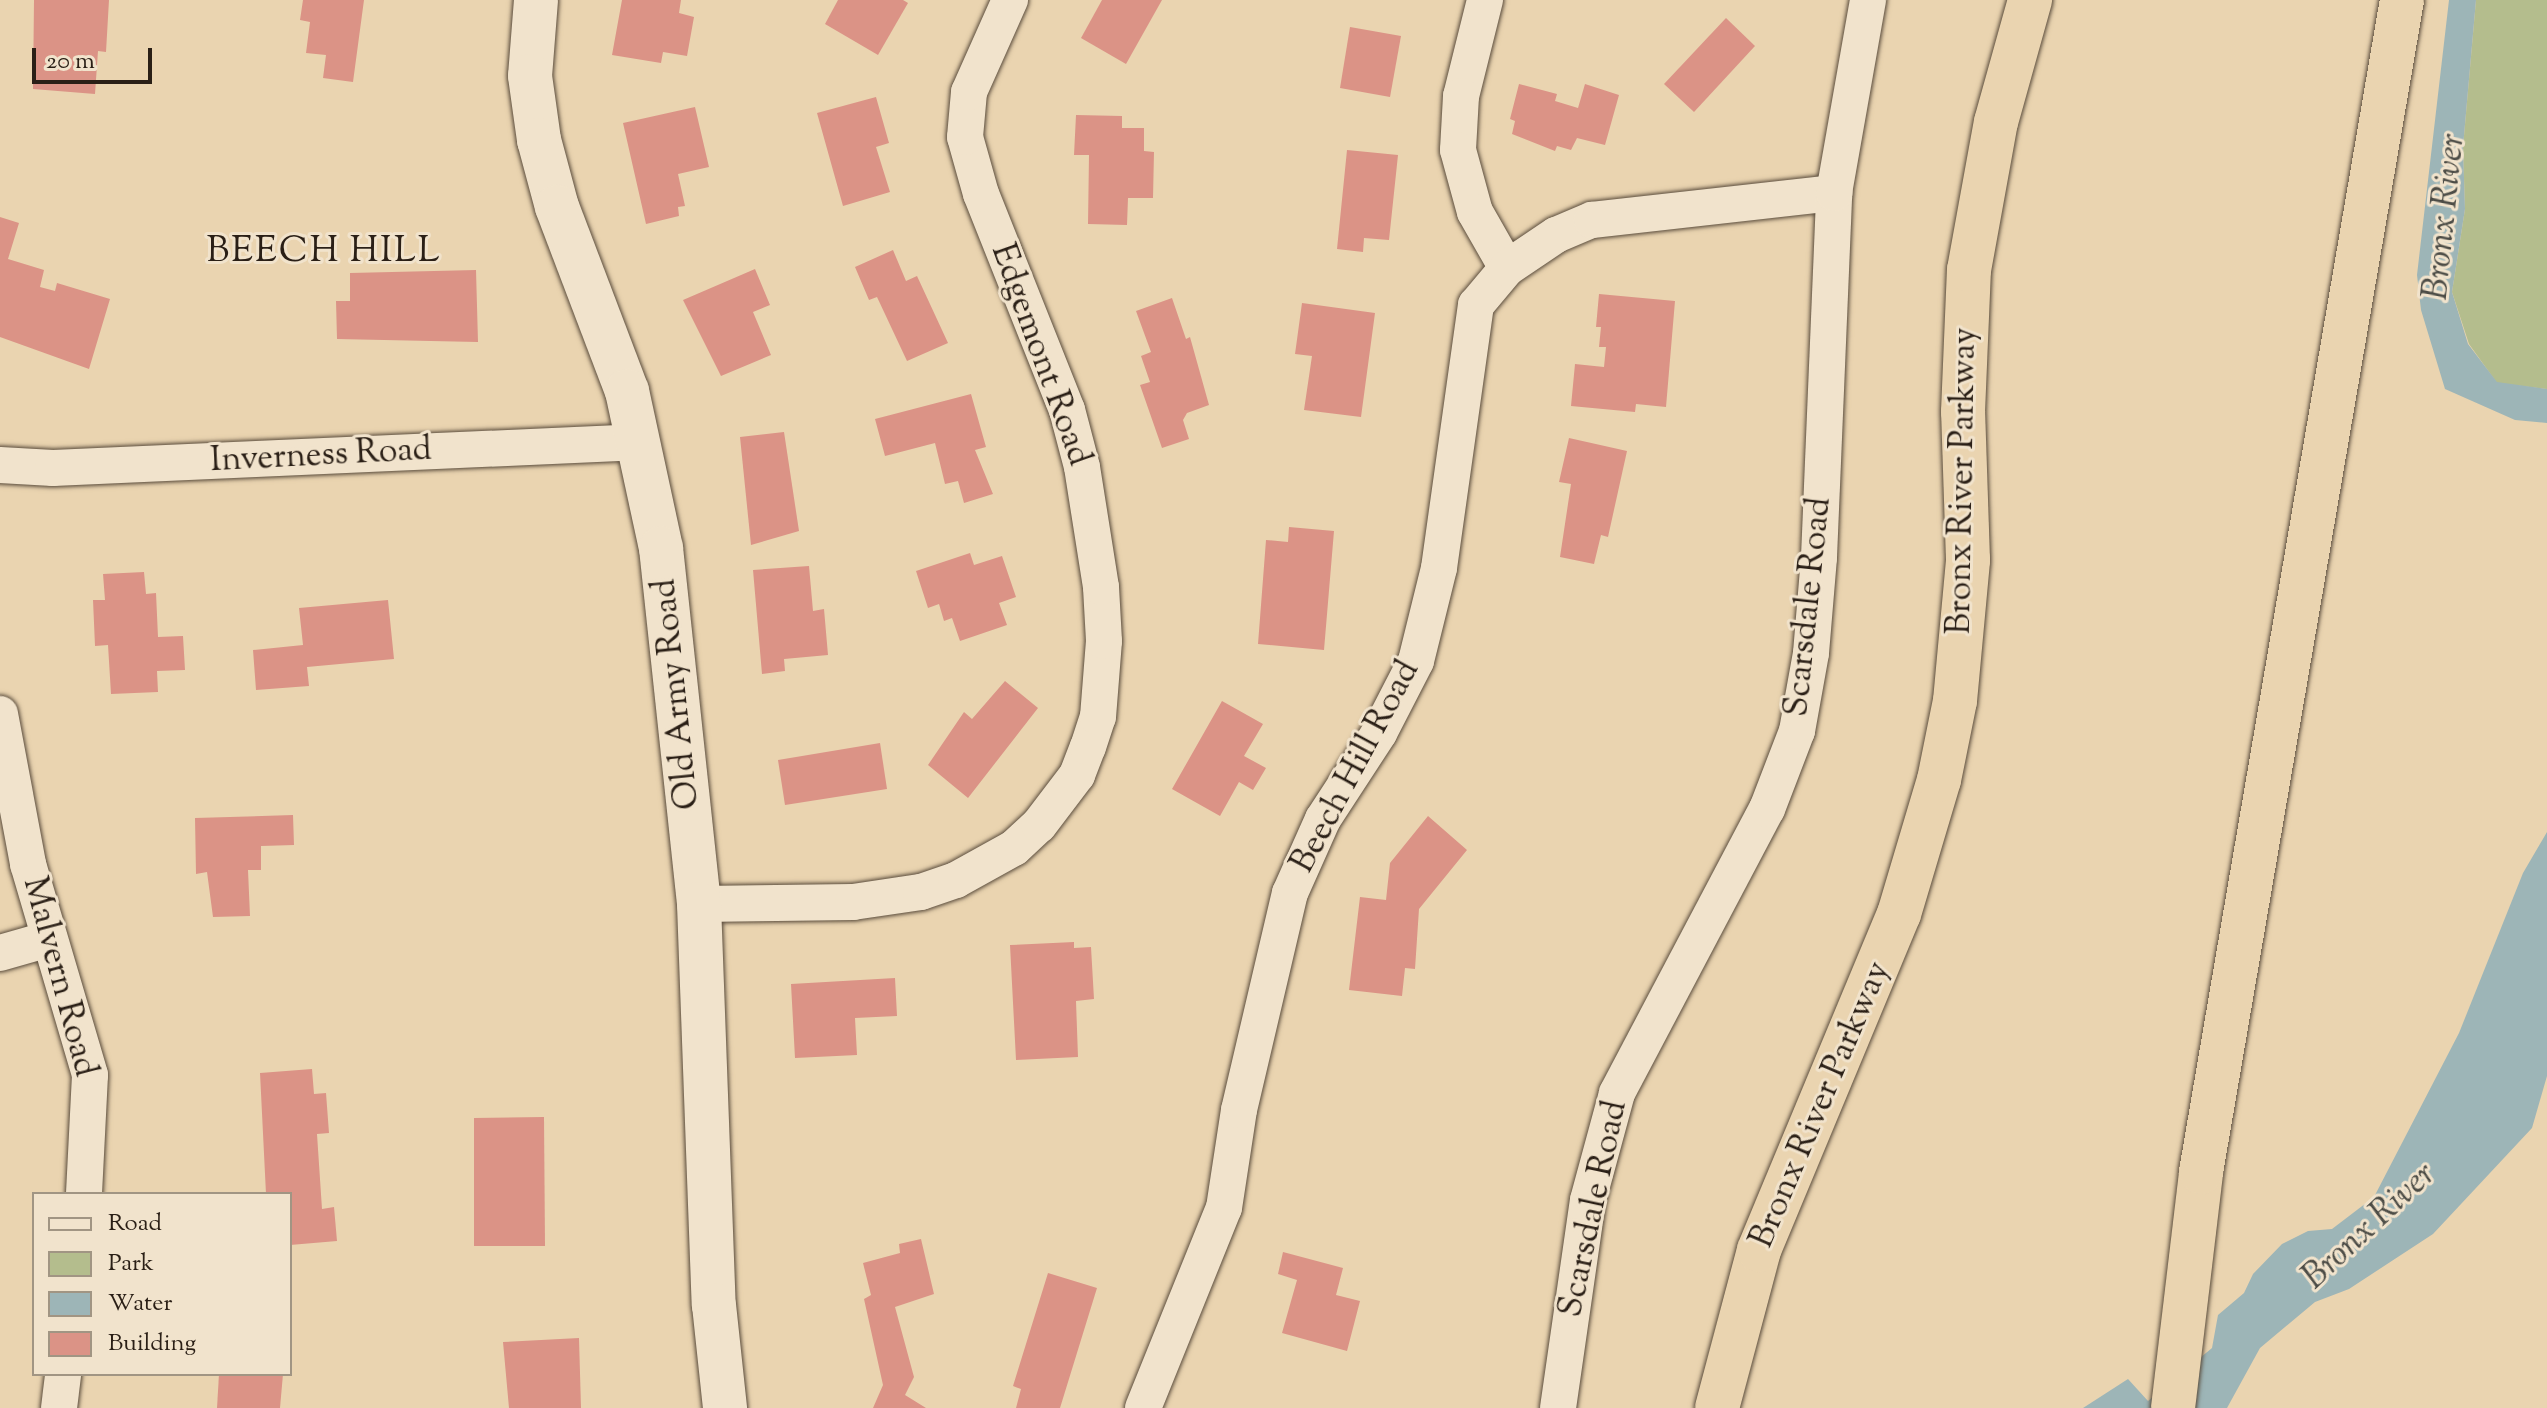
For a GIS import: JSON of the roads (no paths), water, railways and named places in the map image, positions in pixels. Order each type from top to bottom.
[{"type":"highway","name":"Bronx River Parkway","points":[[1717,1408],[1759,1250],[1899,914],[1939,780],[1955,701],[1967,574],[1963,341],[1969,270],[1996,122],[2030,0]]},
{"type":"highway","points":[[2173,1408],[2201,1172],[2402,0]]},
{"type":"street","name":"Old Army Road","points":[[536,0],[530,76],[539,140],[557,207],[641,442],[667,590],[699,904],[714,1305],[725,1408]]},
{"type":"street","name":"Edgemont Road","points":[[699,904],[877,899],[956,880],[1014,848],[1039,825],[1077,775],[1088,747],[1098,717],[1104,641],[1101,587],[1082,467],[1067,410],[981,194],[965,137],[969,92],[1010,0]]},
{"type":"street","points":[[1485,0],[1461,96],[1458,150],[1475,212],[1507,268]]},
{"type":"street","name":"Scarsdale Road","points":[[1558,1408],[1588,1200],[1617,1093],[1767,809],[1797,731],[1811,653],[1819,557],[1834,193],[1868,0]]},
{"type":"street","name":"Beech Hill Road","points":[[1143,1408],[1224,1208],[1242,1096],[1290,893],[1323,819],[1379,733],[1416,661],[1439,568],[1470,328],[1476,305],[1507,268],[1556,235],[1592,220],[1834,193]]},
{"type":"street","name":"Inverness Road","points":[[0,465],[53,468],[641,442]]},
{"type":"street","name":"Malvern Road","points":[[0,714],[12,794],[49,939],[90,1075],[84,1192]]},
{"type":"street","points":[[0,953],[49,939]]},
{"type":"street","points":[[59,1408],[63,1376]]},
{"type":"water","name":"Bronx River","points":[[2449,0],[2476,0],[2463,147],[2465,209],[2452,292],[2468,344],[2497,382],[2547,389],[2547,423],[2515,420],[2445,389],[2421,310],[2417,275]]},
{"type":"water","name":"Bronx River","points":[[2547,832],[2547,1076],[2532,1128],[2433,1234],[2349,1289],[2315,1302],[2260,1348],[2227,1408],[2083,1408],[2128,1379],[2148,1401],[2212,1348],[2218,1315],[2244,1293],[2253,1274],[2282,1244],[2308,1231],[2332,1229],[2374,1197],[2459,1033],[2523,873]]},
{"type":"district","name":"BEECH HILL","points":[[324,253]]}]
